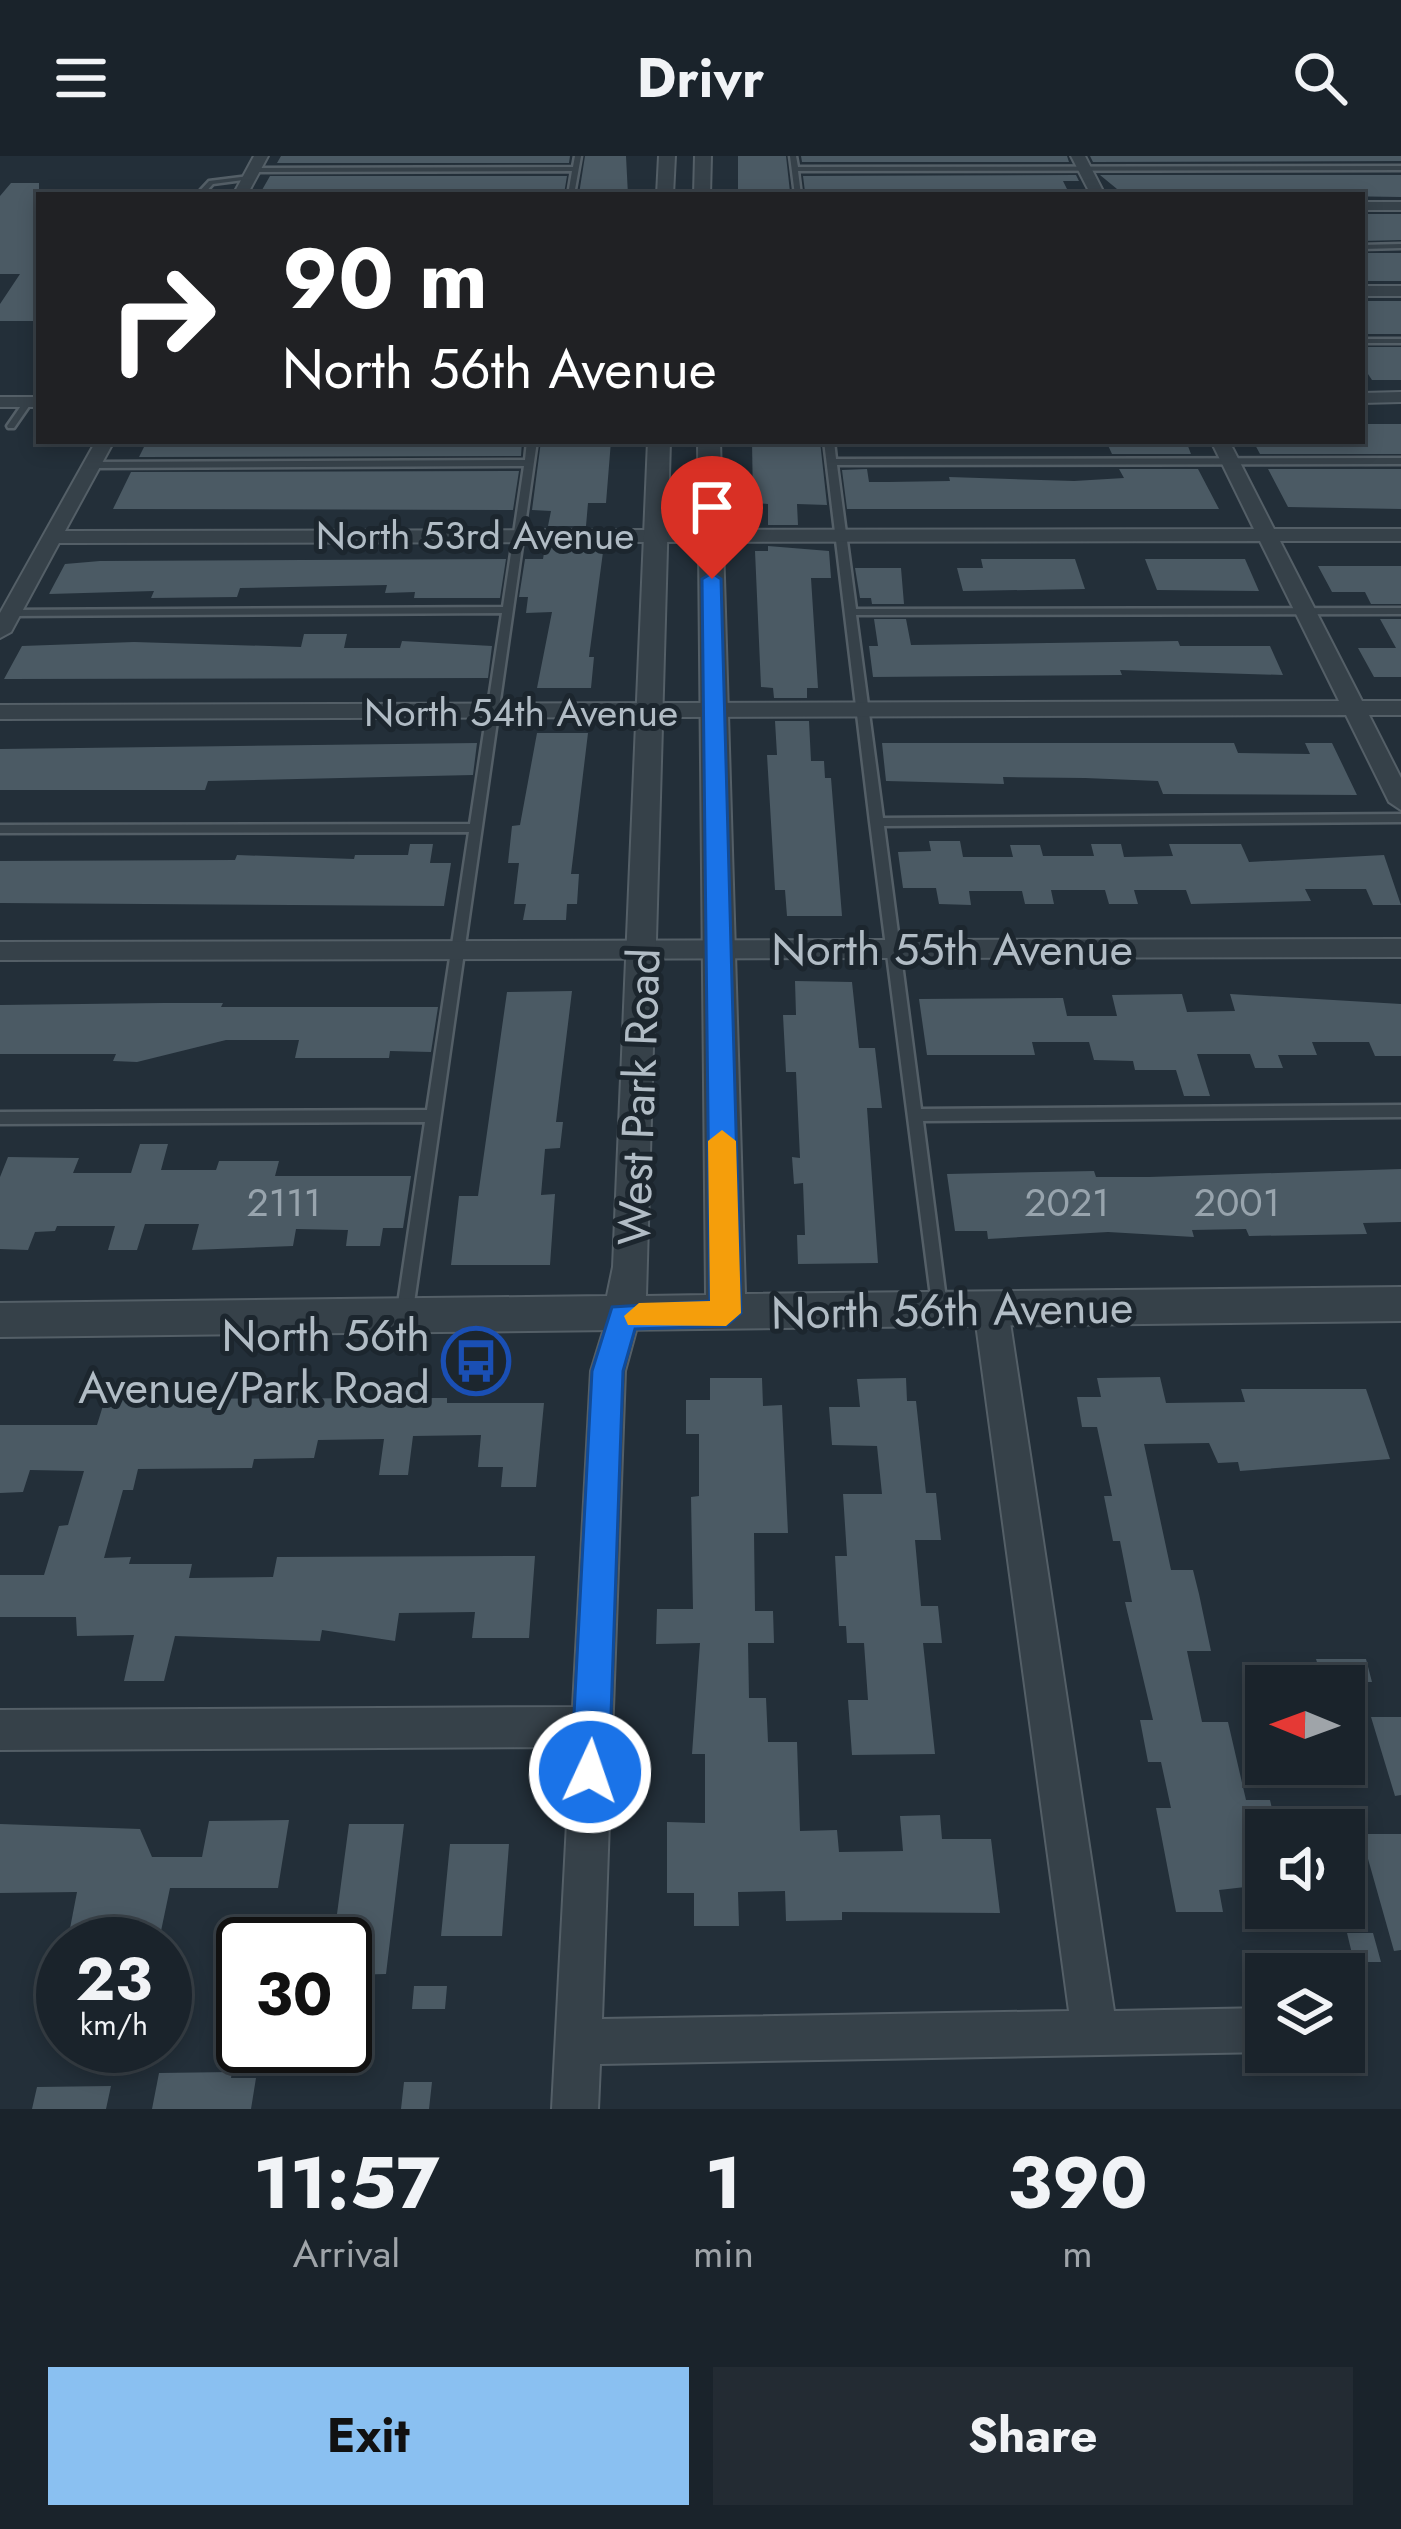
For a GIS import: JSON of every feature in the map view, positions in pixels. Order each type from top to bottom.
[{"type":"street","points":[[665,192],[667,156]]},
{"type":"street","points":[[702,192],[704,156]]},
{"type":"street","points":[[1081,162],[1096,192]]},
{"type":"street","points":[[1365,206],[1401,206]]},
{"type":"street","points":[[1365,291],[1401,291]]},
{"type":"street","points":[[1365,398],[1401,398]]},
{"type":"street","points":[[0,402],[33,402]]},
{"type":"street","points":[[4,622],[103,444]]},
{"type":"street","name":"West Park Road","points":[[574,2109],[608,1371],[632,1267],[646,950],[658,444]]},
{"type":"street","name":"West Park Road","points":[[709,444],[726,1313]]},
{"type":"street","points":[[1225,451],[1401,802]]},
{"type":"street","name":"North 53rd Avenue","points":[[52,537],[1401,535]]},
{"type":"street","name":"North 54th Avenue","points":[[0,712],[1401,707]]},
{"type":"street","name":"North 55th Avenue","points":[[0,951],[1401,948]]},
{"type":"street","name":"North 56th Avenue","points":[[0,1320],[1401,1304]]},
{"type":"street","points":[[991,1309],[1095,2034]]},
{"type":"street","points":[[0,1730],[592,1727]]},
{"type":"street","points":[[577,2042],[1245,2031]]},
{"type":"lane","points":[[571,192],[578,156]]},
{"type":"lane","points":[[793,156],[798,192]]},
{"type":"lane","points":[[794,169],[1081,162],[1401,168]]},
{"type":"lane","points":[[202,192],[212,182],[255,168],[575,169]]},
{"type":"lane","points":[[1365,247],[1401,247]]},
{"type":"lane","points":[[1365,341],[1401,341]]},
{"type":"lane","points":[[11,426],[33,402]]},
{"type":"lane","points":[[404,1318],[532,444]]},
{"type":"lane","points":[[829,444],[939,1310]]},
{"type":"lane","points":[[832,462],[1225,451],[1401,461]]},
{"type":"lane","points":[[92,465],[529,463]]},
{"type":"lane","points":[[4,622],[509,610]]},
{"type":"lane","points":[[850,612],[1401,610]]},
{"type":"lane","points":[[876,822],[1401,818]]},
{"type":"lane","points":[[0,829],[478,828]]},
{"type":"lane","points":[[915,1115],[1401,1111]]},
{"type":"lane","points":[[0,1118],[434,1116]]},
{"type":"building","points":[[281,156],[570,156],[569,163],[277,163]]},
{"type":"building","points":[[585,156],[626,156],[628,192],[579,192]]},
{"type":"building","points":[[738,156],[786,156],[790,192],[738,192]]},
{"type":"building","points":[[801,156],[1067,156],[1069,162],[802,162]]},
{"type":"building","points":[[1090,156],[1401,156],[1401,161],[1093,162]]},
{"type":"building","points":[[1076,175],[1079,181],[1063,181],[1068,191],[891,192],[805,192],[803,176]]},
{"type":"building","points":[[1100,175],[1401,175],[1401,197],[1365,196],[1365,192],[1117,189]]},
{"type":"building","points":[[270,176],[567,176],[564,192],[262,190]]},
{"type":"building","points":[[11,183],[39,183],[36,321],[0,321],[0,304],[20,274],[0,274],[0,196]]},
{"type":"building","points":[[1365,214],[1401,214],[1401,240],[1365,241]]},
{"type":"building","points":[[1365,253],[1401,253],[1401,281],[1365,281]]},
{"type":"building","points":[[1365,301],[1401,301],[1401,334],[1365,334]]},
{"type":"building","points":[[1365,347],[1401,347],[1401,380],[1372,380],[1365,370]]},
{"type":"building","points":[[1365,424],[1401,424],[1401,454],[1260,454],[1255,444],[1365,444]]},
{"type":"building","points":[[146,444],[522,444],[521,456],[139,457]]},
{"type":"building","points":[[541,444],[611,444],[606,503],[588,503],[586,526],[548,526],[551,511],[532,510]]},
{"type":"building","points":[[752,444],[820,444],[827,505],[797,504],[798,525],[768,525],[768,504],[753,503]]},
{"type":"building","points":[[1107,444],[1187,444],[1191,454],[1112,454]]},
{"type":"building","points":[[867,469],[869,482],[888,482],[950,481],[949,477],[1074,481],[1124,478],[1119,469],[1198,469],[1219,509],[847,509],[842,470]]},
{"type":"building","points":[[1268,469],[1401,469],[1401,509],[1288,507]]},
{"type":"building","points":[[519,471],[513,510],[113,509],[131,472]]},
{"type":"building","points":[[768,546],[829,551],[831,578],[811,578],[818,688],[807,688],[807,698],[774,698],[773,688],[761,687],[755,551],[768,551]]},
{"type":"building","points":[[545,547],[603,552],[589,657],[594,657],[591,688],[537,688],[552,612],[526,613],[528,597],[519,597],[525,559],[543,559]]},
{"type":"building","points":[[506,559],[500,598],[414,598],[415,592],[385,593],[387,585],[240,588],[237,597],[151,598],[154,591],[49,594],[65,564],[100,561]]},
{"type":"building","points":[[981,559],[1075,559],[1085,589],[963,591],[957,568],[983,568]]},
{"type":"building","points":[[1145,559],[1245,559],[1259,591],[1157,590]]},
{"type":"building","points":[[1318,566],[1401,566],[1401,604],[1371,604],[1365,592],[1332,592]]},
{"type":"building","points":[[855,568],[901,568],[904,604],[872,604],[871,598],[860,598]]},
{"type":"building","points":[[874,619],[906,619],[911,645],[1178,641],[1180,646],[1270,646],[1283,675],[1120,670],[1122,675],[873,677],[869,646],[878,646]]},
{"type":"building","points":[[1380,619],[1401,619],[1401,677],[1374,677],[1358,648],[1396,648]]},
{"type":"building","points":[[304,634],[347,634],[344,648],[400,648],[402,641],[492,646],[488,678],[4,679],[22,646],[134,642],[301,647]]},
{"type":"building","points":[[775,721],[809,721],[811,761],[824,761],[825,778],[831,778],[842,916],[787,916],[785,890],[775,890],[767,755],[777,755]]},
{"type":"building","points":[[537,733],[588,733],[571,874],[579,874],[577,904],[567,904],[566,920],[523,920],[526,904],[514,904],[519,863],[508,863],[512,826],[520,825]]},
{"type":"building","points":[[477,743],[473,775],[208,781],[205,790],[0,790],[0,749]]},
{"type":"building","points":[[882,743],[1234,743],[1238,753],[1310,754],[1305,743],[1332,743],[1357,795],[1163,794],[1158,781],[1085,778],[1003,777],[1004,784],[886,781]]},
{"type":"building","points":[[929,841],[960,841],[963,857],[1013,857],[1010,845],[1040,845],[1043,856],[1094,856],[1091,844],[1121,844],[1124,857],[1173,856],[1169,844],[1241,844],[1249,862],[1384,855],[1401,905],[1373,905],[1366,889],[1305,889],[1311,901],[1191,904],[1186,890],[1134,890],[1138,904],[1109,904],[1105,890],[1051,890],[1054,904],[1025,904],[1022,891],[969,891],[971,905],[939,904],[936,888],[903,888],[898,852],[931,851]]},
{"type":"building","points":[[410,844],[433,844],[430,863],[451,863],[444,906],[0,903],[0,861],[235,860],[237,855],[354,859],[355,855],[408,855]]},
{"type":"building","points":[[795,981],[852,982],[859,1048],[875,1048],[882,1108],[867,1108],[878,1263],[798,1264],[797,1235],[805,1235],[803,1183],[794,1184],[792,1157],[800,1158],[796,1072],[786,1072],[783,1015],[796,1015]]},
{"type":"building","points":[[572,991],[556,1122],[563,1122],[560,1148],[545,1149],[541,1195],[555,1194],[550,1265],[451,1265],[459,1196],[478,1196],[507,992]]},
{"type":"building","points":[[1182,994],[1187,1012],[1235,1011],[1230,994],[1401,1004],[1401,1056],[1375,1056],[1369,1042],[1312,1042],[1317,1055],[1278,1055],[1283,1068],[1255,1068],[1250,1054],[1197,1054],[1210,1096],[1184,1096],[1176,1070],[1135,1070],[1133,1061],[1094,1060],[1089,1042],[1032,1042],[1035,1055],[927,1055],[919,999],[1063,998],[1067,1016],[1117,1016],[1112,995]]},
{"type":"building","points":[[223,1003],[221,1007],[438,1007],[431,1052],[390,1051],[389,1058],[295,1058],[299,1040],[226,1040],[137,1062],[113,1061],[116,1054],[0,1054],[0,1005]]},
{"type":"building","points":[[140,1144],[168,1144],[161,1170],[216,1170],[219,1161],[279,1161],[275,1176],[411,1176],[403,1228],[383,1228],[380,1246],[346,1246],[348,1230],[296,1229],[293,1246],[192,1250],[199,1224],[145,1224],[137,1250],[108,1250],[115,1226],[57,1226],[55,1231],[35,1232],[28,1250],[0,1249],[0,1177],[8,1157],[79,1158],[73,1173],[131,1173]]},
{"type":"building","points":[[1401,1169],[1401,1222],[1363,1223],[1367,1234],[1249,1236],[1246,1229],[1192,1230],[1194,1237],[1108,1232],[988,1239],[987,1231],[955,1231],[947,1174],[1094,1171],[1096,1177],[1149,1177]]},
{"type":"building","points":[[1160,1377],[1166,1403],[1245,1402],[1241,1389],[1366,1389],[1390,1459],[1240,1471],[1238,1462],[1218,1463],[1209,1443],[1144,1444],[1171,1570],[1193,1570],[1211,1651],[1187,1651],[1202,1722],[1228,1722],[1246,1800],[1270,1800],[1272,1809],[1245,1809],[1245,1887],[1219,1890],[1223,1912],[1176,1912],[1156,1808],[1171,1808],[1161,1762],[1148,1762],[1140,1720],[1153,1720],[1125,1602],[1132,1602],[1120,1541],[1113,1541],[1104,1496],[1112,1496],[1097,1427],[1082,1427],[1077,1397],[1101,1397],[1097,1378]]},
{"type":"building","points":[[710,1378],[762,1378],[763,1406],[782,1405],[788,1533],[754,1533],[755,1611],[773,1611],[774,1643],[748,1643],[749,1698],[766,1698],[768,1742],[797,1742],[800,1831],[837,1830],[839,1852],[903,1851],[900,1816],[940,1815],[942,1839],[991,1839],[1000,1913],[842,1912],[842,1920],[786,1921],[785,1891],[738,1892],[739,1926],[694,1926],[694,1893],[667,1893],[667,1822],[705,1823],[705,1754],[692,1754],[700,1643],[656,1644],[657,1609],[693,1609],[691,1497],[699,1496],[699,1434],[686,1434],[686,1400],[710,1400]]},
{"type":"building","points":[[906,1378],[907,1401],[916,1401],[926,1493],[936,1493],[941,1540],[915,1540],[921,1606],[938,1606],[942,1643],[923,1643],[935,1754],[852,1755],[848,1700],[868,1700],[864,1643],[847,1643],[846,1626],[839,1626],[835,1556],[847,1556],[843,1494],[882,1494],[877,1446],[832,1445],[829,1407],[860,1407],[857,1379]]},
{"type":"building","points":[[447,1398],[447,1403],[544,1403],[536,1487],[501,1487],[503,1467],[478,1467],[481,1435],[413,1436],[408,1475],[379,1475],[384,1439],[318,1440],[314,1458],[254,1459],[252,1468],[138,1469],[133,1490],[123,1490],[104,1558],[131,1557],[129,1564],[192,1564],[189,1578],[273,1577],[277,1557],[535,1556],[529,1638],[472,1638],[475,1612],[399,1613],[395,1641],[322,1630],[320,1641],[175,1636],[164,1681],[124,1681],[134,1635],[77,1636],[76,1617],[0,1617],[0,1575],[44,1575],[59,1526],[68,1525],[84,1471],[30,1470],[23,1492],[0,1493],[0,1425],[97,1425],[105,1399]]},
{"type":"building","points":[[1316,1659],[1366,1659],[1372,1682],[1365,1682],[1365,1665],[1318,1665]]},
{"type":"building","points":[[1371,1717],[1401,1717],[1401,1795],[1395,1796]]},
{"type":"building","points":[[289,1820],[278,1888],[170,1888],[164,1917],[72,1917],[77,1892],[0,1893],[0,1824],[140,1829],[152,1857],[202,1857],[209,1821]]},
{"type":"building","points":[[349,1824],[404,1824],[386,1974],[372,1974],[372,1917],[337,1917]]},
{"type":"building","points":[[1365,1834],[1401,1834],[1401,1950],[1394,1951]]},
{"type":"building","points":[[450,1844],[509,1844],[502,1936],[441,1936]]},
{"type":"building","points":[[1347,1933],[1373,1933],[1381,1962],[1365,1962],[1365,1953],[1352,1953]]},
{"type":"building","points":[[414,1986],[447,1986],[445,2009],[412,2009]]},
{"type":"building","points":[[159,2073],[256,2078],[251,2109],[152,2109]]},
{"type":"building","points":[[404,2082],[432,2082],[429,2109],[401,2109]]},
{"type":"building","points":[[111,2086],[106,2109],[32,2109],[37,2087]]},
{"type":"slow traffic","points":[[639,1316],[726,1313],[722,1141]]},
{"type":"place","name":"North 56th Avenue/Park Road","points":[[476,1361]]},
{"type":"route","points":[[590,1772],[608,1371],[623,1316],[726,1313],[712,579]]}]
